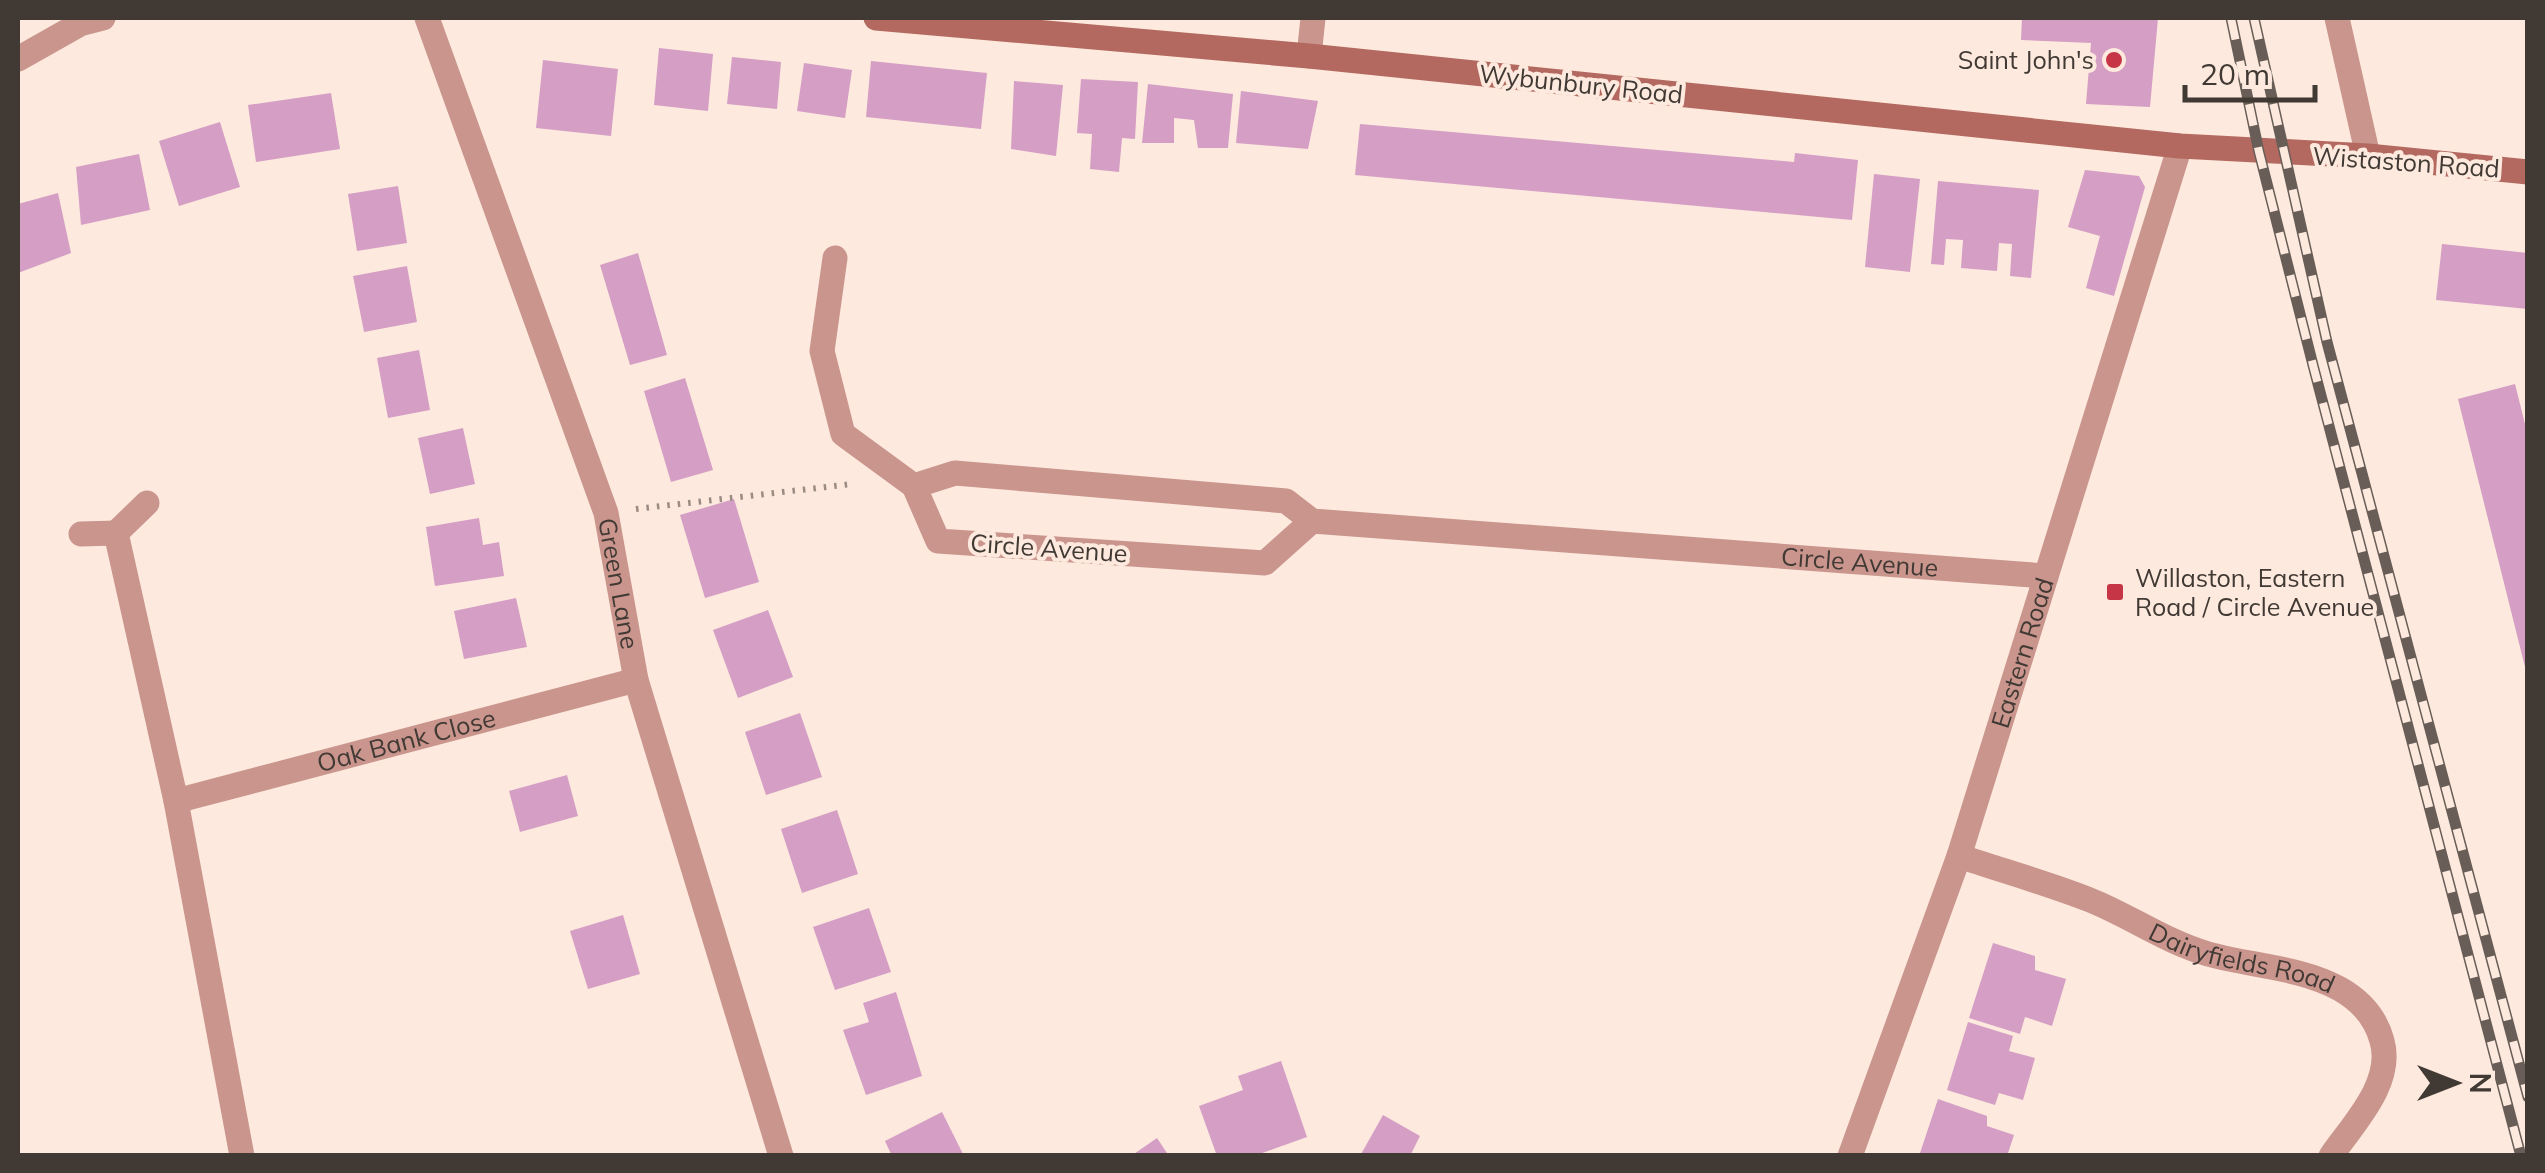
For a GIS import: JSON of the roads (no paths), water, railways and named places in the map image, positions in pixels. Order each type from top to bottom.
[{"type":"street","points":[[18,59],[80,24],[103,18]]},
{"type":"street","name":"Green Lane","points":[[428,18],[606,513],[636,680],[781,1156]]},
{"type":"street","name":"Wybunbury Road","points":[[876,18],[1309,56],[2180,146],[2285,153]]},
{"type":"street","points":[[1309,56],[1314,18]]},
{"type":"street","points":[[2337,18],[2368,156]]},
{"type":"street","name":"Eastern Road","points":[[1850,1156],[1959,856],[2180,146]]},
{"type":"street","name":"Wistaston Road","points":[[2285,153],[2368,156],[2528,172]]},
{"type":"street","points":[[835,258],[822,351],[843,434],[914,486]]},
{"type":"street","name":"Circle Avenue","points":[[1312,522],[1265,563],[938,540],[914,486],[955,472],[1286,501],[1312,522],[2046,576]]},
{"type":"street","points":[[80,534],[116,533],[147,503]]},
{"type":"street","points":[[116,533],[176,800],[242,1156]]},
{"type":"street","name":"Oak Bank Close","points":[[176,800],[636,680]]},
{"type":"street","name":"Dairyfields Road","points":[[1959,856],[2088,900],[2208,954],[2265,964],[2336,987],[2358,1000],[2373,1018],[2383,1043],[2384,1066],[2376,1090],[2331,1156]]},
{"type":"railway","points":[[2231,18],[2259,152],[2314,369],[2521,1156]]},
{"type":"railway","points":[[2254,18],[2327,342],[2528,1097]]},
{"type":"place","name":"Saint John's","points":[[2114,60]]},
{"type":"place","name":"Willaston, Eastern Road / Circle Avenue","points":[[2115,592]]}]
